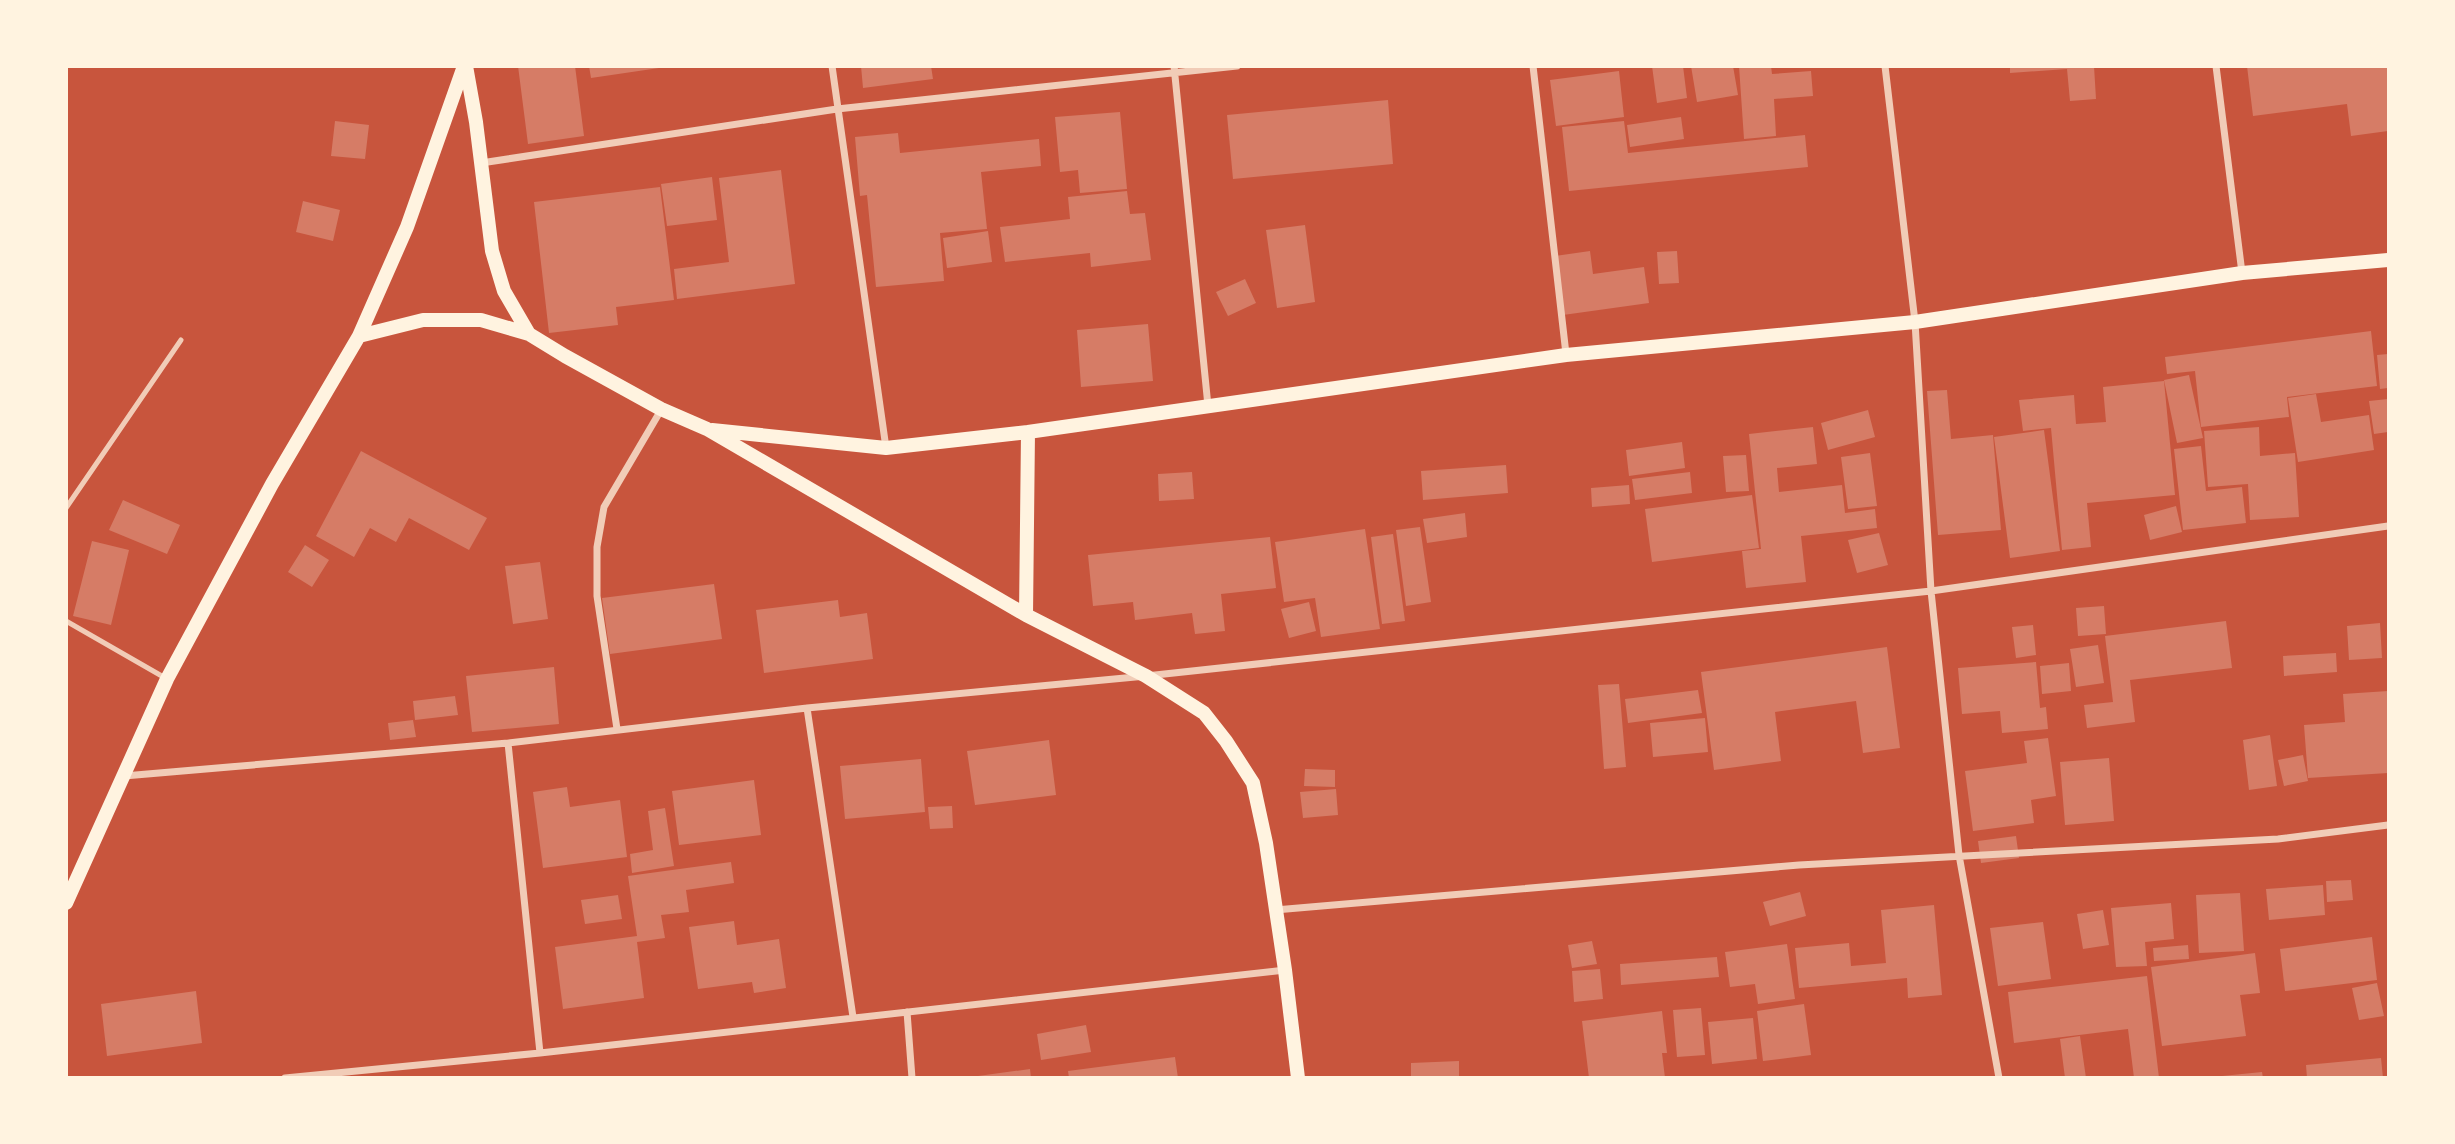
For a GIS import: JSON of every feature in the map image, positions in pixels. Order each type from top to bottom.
[{"type":"main road","points":[[465,66],[476,122],[492,251],[504,291],[530,334]]},
{"type":"main road","points":[[66,903],[167,679],[272,484],[359,336],[407,227],[465,66]]},
{"type":"main road","points":[[707,429],[887,448],[1028,432],[1566,355],[1916,322],[2242,273],[2389,260]]},
{"type":"main road","points":[[359,336],[423,320],[481,320],[530,334],[661,409],[707,429],[1026,615],[1146,676],[1204,713],[1253,783],[1266,843],[1298,1077]]},
{"type":"main road","points":[[1026,615],[1028,432]]},
{"type":"street","points":[[832,66],[887,448]]},
{"type":"street","points":[[481,163],[837,109],[1174,70],[1237,66]]},
{"type":"street","points":[[1533,66],[1566,355]]},
{"type":"street","points":[[1885,66],[1916,322],[1931,591],[1959,855],[1999,1077]]},
{"type":"street","points":[[2217,66],[2242,273]]},
{"type":"street","points":[[1174,70],[1208,406]]},
{"type":"street","points":[[617,729],[597,596],[597,547],[604,507],[661,409]]},
{"type":"street","points":[[124,776],[508,743],[807,708],[1146,676],[1931,591],[2389,526]]},
{"type":"street","points":[[807,708],[853,1017]]},
{"type":"street","points":[[508,743],[540,1054]]},
{"type":"street","points":[[1274,910],[1799,865],[2278,839],[2389,825]]},
{"type":"street","points":[[285,1077],[540,1054],[1285,970]]},
{"type":"street","points":[[906,1012],[912,1077]]},
{"type":"lane","points":[[66,508],[181,340]]},
{"type":"lane","points":[[66,621],[167,679]]},
{"type":"building","points":[[518,66],[575,66],[584,136],[528,144]]},
{"type":"building","points":[[589,66],[659,66],[659,68],[591,78]]},
{"type":"building","points":[[861,66],[931,66],[933,79],[863,88]]},
{"type":"building","points":[[1652,66],[1683,66],[1687,98],[1657,103]]},
{"type":"building","points":[[1691,66],[1733,66],[1738,95],[1697,102]]},
{"type":"building","points":[[1739,66],[1771,66],[1772,74],[1811,71],[1813,96],[1774,99],[1776,136],[1744,139]]},
{"type":"building","points":[[2010,66],[2094,66],[2096,99],[2070,101],[2067,69],[2010,73]]},
{"type":"building","points":[[2247,66],[2388,66],[2388,131],[2351,136],[2347,104],[2253,116]]},
{"type":"building","points":[[1619,71],[1624,117],[1556,126],[1550,80]]},
{"type":"building","points":[[1388,100],[1393,164],[1233,179],[1227,115]]},
{"type":"building","points":[[1120,112],[1127,189],[1080,193],[1078,170],[1060,172],[1055,117]]},
{"type":"building","points":[[1681,117],[1684,139],[1630,147],[1627,125]]},
{"type":"building","points":[[335,121],[369,125],[365,159],[331,156]]},
{"type":"building","points":[[1624,121],[1628,153],[1805,135],[1808,167],[1569,191],[1562,127]]},
{"type":"building","points":[[898,133],[900,153],[1039,139],[1041,166],[981,172],[987,229],[940,233],[944,281],[876,287],[867,195],[860,196],[855,137]]},
{"type":"building","points":[[781,170],[795,284],[677,299],[674,269],[729,262],[719,178]]},
{"type":"building","points":[[712,177],[717,220],[667,226],[661,184]]},
{"type":"building","points":[[660,187],[674,300],[616,307],[618,325],[549,333],[534,202]]},
{"type":"building","points":[[1127,191],[1130,214],[1145,213],[1151,260],[1091,267],[1090,253],[1005,262],[1000,227],[1070,219],[1068,197]]},
{"type":"building","points":[[303,201],[340,210],[333,241],[296,232]]},
{"type":"building","points":[[1305,225],[1315,302],[1277,308],[1266,230]]},
{"type":"building","points":[[988,231],[992,262],[947,268],[943,238]]},
{"type":"building","points":[[1590,251],[1593,274],[1644,267],[1649,303],[1563,315],[1555,256]]},
{"type":"building","points":[[1677,251],[1679,283],[1659,284],[1657,252]]},
{"type":"building","points":[[1245,279],[1256,303],[1228,316],[1216,292]]},
{"type":"building","points":[[1148,324],[1153,381],[1081,387],[1077,330]]},
{"type":"building","points":[[2371,331],[2377,386],[2287,397],[2289,417],[2201,427],[2195,371],[2167,374],[2165,357]]},
{"type":"building","points":[[2388,354],[2388,388],[2380,389],[2377,355]]},
{"type":"building","points":[[2189,375],[2203,438],[2177,443],[2164,380]]},
{"type":"building","points":[[2164,381],[2175,495],[2087,503],[2091,547],[2062,550],[2051,428],[2023,431],[2019,400],[2074,395],[2076,424],[2106,422],[2103,387]]},
{"type":"building","points":[[1947,390],[1951,439],[1993,435],[2001,530],[1938,535],[1927,391]]},
{"type":"building","points":[[2316,394],[2321,422],[2369,415],[2374,450],[2298,462],[2288,398]]},
{"type":"building","points":[[2388,399],[2388,432],[2374,434],[2369,401]]},
{"type":"building","points":[[1868,410],[1875,437],[1828,450],[1821,423]]},
{"type":"building","points":[[1813,427],[1817,464],[1777,468],[1779,492],[1842,485],[1845,513],[1875,509],[1877,528],[1801,536],[1806,582],[1746,588],[1742,551],[1761,549],[1749,434]]},
{"type":"building","points":[[2259,427],[2260,456],[2295,453],[2299,517],[2250,520],[2248,484],[2208,487],[2204,431]]},
{"type":"building","points":[[2044,430],[2060,551],[2010,558],[1994,437]]},
{"type":"building","points":[[1682,442],[1685,468],[1629,476],[1626,450]]},
{"type":"building","points":[[2201,446],[2206,491],[2242,487],[2246,523],[2183,530],[2174,449]]},
{"type":"building","points":[[361,451],[487,518],[469,550],[409,518],[396,542],[370,528],[354,557],[316,536]]},
{"type":"building","points":[[1870,453],[1877,506],[1848,509],[1841,457]]},
{"type":"building","points":[[1746,455],[1749,491],[1726,492],[1723,456]]},
{"type":"building","points":[[1506,465],[1508,493],[1423,500],[1421,471]]},
{"type":"building","points":[[1192,472],[1194,499],[1159,501],[1158,474]]},
{"type":"building","points":[[1690,472],[1692,493],[1635,500],[1632,479]]},
{"type":"building","points":[[1629,485],[1630,504],[1592,507],[1591,488]]},
{"type":"building","points":[[1752,495],[1759,548],[1652,562],[1645,509]]},
{"type":"building","points":[[123,500],[180,525],[167,554],[109,530]]},
{"type":"building","points":[[2176,506],[2182,532],[2150,540],[2144,515]]},
{"type":"building","points":[[1465,513],[1467,537],[1427,543],[1423,519]]},
{"type":"building","points":[[1420,527],[1431,602],[1406,606],[1396,530]]},
{"type":"building","points":[[1365,529],[1380,629],[1321,637],[1315,598],[1284,602],[1275,542]]},
{"type":"building","points":[[1879,533],[1888,565],[1857,573],[1848,540]]},
{"type":"building","points":[[1393,534],[1405,621],[1382,624],[1371,537]]},
{"type":"building","points":[[1270,537],[1276,588],[1221,594],[1225,631],[1195,634],[1192,613],[1135,620],[1133,602],[1093,606],[1088,555]]},
{"type":"building","points":[[92,541],[129,550],[111,625],[73,616]]},
{"type":"building","points":[[305,545],[329,560],[312,587],[288,572]]},
{"type":"building","points":[[540,562],[548,619],[513,624],[505,566]]},
{"type":"building","points":[[714,584],[722,639],[610,654],[602,598]]},
{"type":"building","points":[[838,600],[840,617],[867,613],[873,659],[764,673],[756,610]]},
{"type":"building","points":[[1309,602],[1316,631],[1289,638],[1281,609]]},
{"type":"building","points":[[2104,606],[2106,634],[2078,636],[2076,608]]},
{"type":"building","points":[[2226,621],[2232,668],[2130,680],[2135,722],[2087,728],[2084,705],[2113,702],[2105,636]]},
{"type":"building","points":[[2380,623],[2382,658],[2349,660],[2347,626]]},
{"type":"building","points":[[2033,625],[2036,655],[2016,658],[2012,627]]},
{"type":"building","points":[[2098,645],[2104,683],[2076,687],[2070,649]]},
{"type":"building","points":[[1887,647],[1900,748],[1863,753],[1856,701],[1775,712],[1781,761],[1714,770],[1701,672]]},
{"type":"building","points":[[2336,653],[2337,672],[2284,676],[2283,656]]},
{"type":"building","points":[[2036,662],[2040,708],[2046,707],[2048,729],[2002,733],[2000,711],[1962,714],[1958,668]]},
{"type":"building","points":[[2069,663],[2071,691],[2042,694],[2040,666]]},
{"type":"building","points":[[554,667],[559,724],[472,732],[466,676]]},
{"type":"building","points":[[1619,684],[1626,767],[1604,769],[1598,685]]},
{"type":"building","points":[[1698,690],[1702,713],[1628,723],[1625,699]]},
{"type":"building","points":[[2388,691],[2388,773],[2308,778],[2304,725],[2345,722],[2343,694]]},
{"type":"building","points":[[455,696],[458,715],[415,720],[413,701]]},
{"type":"building","points":[[1705,718],[1708,752],[1653,757],[1650,723]]},
{"type":"building","points":[[413,720],[416,737],[390,740],[388,723]]},
{"type":"building","points":[[2270,735],[2277,786],[2249,790],[2243,740]]},
{"type":"building","points":[[2048,738],[2056,796],[2031,800],[2034,823],[1973,831],[1965,771],[2027,763],[2024,741]]},
{"type":"building","points":[[1049,740],[1056,795],[975,805],[967,751]]},
{"type":"building","points":[[2303,755],[2308,781],[2284,786],[2278,760]]},
{"type":"building","points":[[2109,758],[2114,821],[2065,825],[2060,762]]},
{"type":"building","points":[[921,759],[925,812],[845,819],[840,766]]},
{"type":"building","points":[[1305,769],[1335,770],[1335,787],[1304,786]]},
{"type":"building","points":[[754,780],[761,835],[679,845],[672,791]]},
{"type":"building","points":[[567,787],[570,807],[620,800],[627,857],[543,868],[533,792]]},
{"type":"building","points":[[1336,789],[1338,815],[1303,818],[1300,792]]},
{"type":"building","points":[[952,806],[953,828],[930,829],[928,807]]},
{"type":"building","points":[[665,808],[674,866],[632,873],[630,854],[653,850],[648,811]]},
{"type":"building","points":[[2016,836],[2019,858],[1981,863],[1978,841]]},
{"type":"building","points":[[731,862],[734,883],[686,890],[689,912],[661,915],[665,938],[637,942],[644,998],[563,1009],[555,947],[637,936],[628,876]]},
{"type":"building","points":[[2351,880],[2353,900],[2327,902],[2326,881]]},
{"type":"building","points":[[2323,885],[2325,915],[2269,920],[2266,889]]},
{"type":"building","points":[[1800,892],[1806,916],[1770,926],[1763,902]]},
{"type":"building","points":[[2240,893],[2244,951],[2199,953],[2196,895]]},
{"type":"building","points":[[618,895],[622,919],[585,924],[581,900]]},
{"type":"building","points":[[2171,903],[2174,939],[2145,942],[2147,966],[2116,967],[2111,908]]},
{"type":"building","points":[[1934,905],[1942,995],[1908,998],[1907,978],[1799,988],[1795,948],[1849,943],[1851,966],[1886,963],[1881,910]]},
{"type":"building","points":[[2103,910],[2109,945],[2083,949],[2077,914]]},
{"type":"building","points":[[734,921],[737,945],[779,939],[786,988],[754,993],[752,982],[698,989],[689,927]]},
{"type":"building","points":[[2043,922],[2051,979],[1998,986],[1990,928]]},
{"type":"building","points":[[2372,937],[2377,980],[2285,991],[2280,949]]},
{"type":"building","points":[[1592,941],[1597,964],[1572,968],[1568,945]]},
{"type":"building","points":[[1787,944],[1795,999],[1758,1004],[1755,984],[1730,987],[1725,952]]},
{"type":"building","points":[[2188,945],[2189,959],[2154,961],[2153,948]]},
{"type":"building","points":[[2255,953],[2260,993],[2240,995],[2246,1036],[2162,1046],[2151,967]]},
{"type":"building","points":[[1717,957],[1719,977],[1621,985],[1620,964]]},
{"type":"building","points":[[1600,969],[1603,999],[1574,1002],[1572,971]]},
{"type":"building","points":[[2147,976],[2159,1078],[2134,1078],[2128,1029],[2014,1043],[2008,992]]},
{"type":"building","points":[[2377,983],[2384,1016],[2359,1020],[2352,988]]},
{"type":"building","points":[[196,991],[202,1043],[107,1056],[101,1004]]},
{"type":"building","points":[[1804,1004],[1811,1055],[1763,1061],[1757,1011]]},
{"type":"building","points":[[1701,1008],[1705,1055],[1677,1057],[1673,1010]]},
{"type":"building","points":[[1662,1011],[1667,1053],[1662,1053],[1665,1078],[1589,1078],[1582,1021]]},
{"type":"building","points":[[1753,1018],[1757,1059],[1712,1064],[1708,1022]]},
{"type":"building","points":[[1086,1025],[1091,1052],[1041,1060],[1037,1034]]},
{"type":"building","points":[[2080,1036],[2086,1078],[2065,1078],[2060,1039]]},
{"type":"building","points":[[1175,1057],[1178,1078],[1069,1078],[1068,1071]]},
{"type":"building","points":[[2381,1058],[2383,1078],[2307,1078],[2306,1065]]},
{"type":"building","points":[[1459,1061],[1459,1078],[1411,1078],[1411,1063]]},
{"type":"building","points":[[1030,1069],[1031,1078],[978,1076]]},
{"type":"building","points":[[2262,1072],[2263,1078],[2222,1078],[2222,1076]]}]
